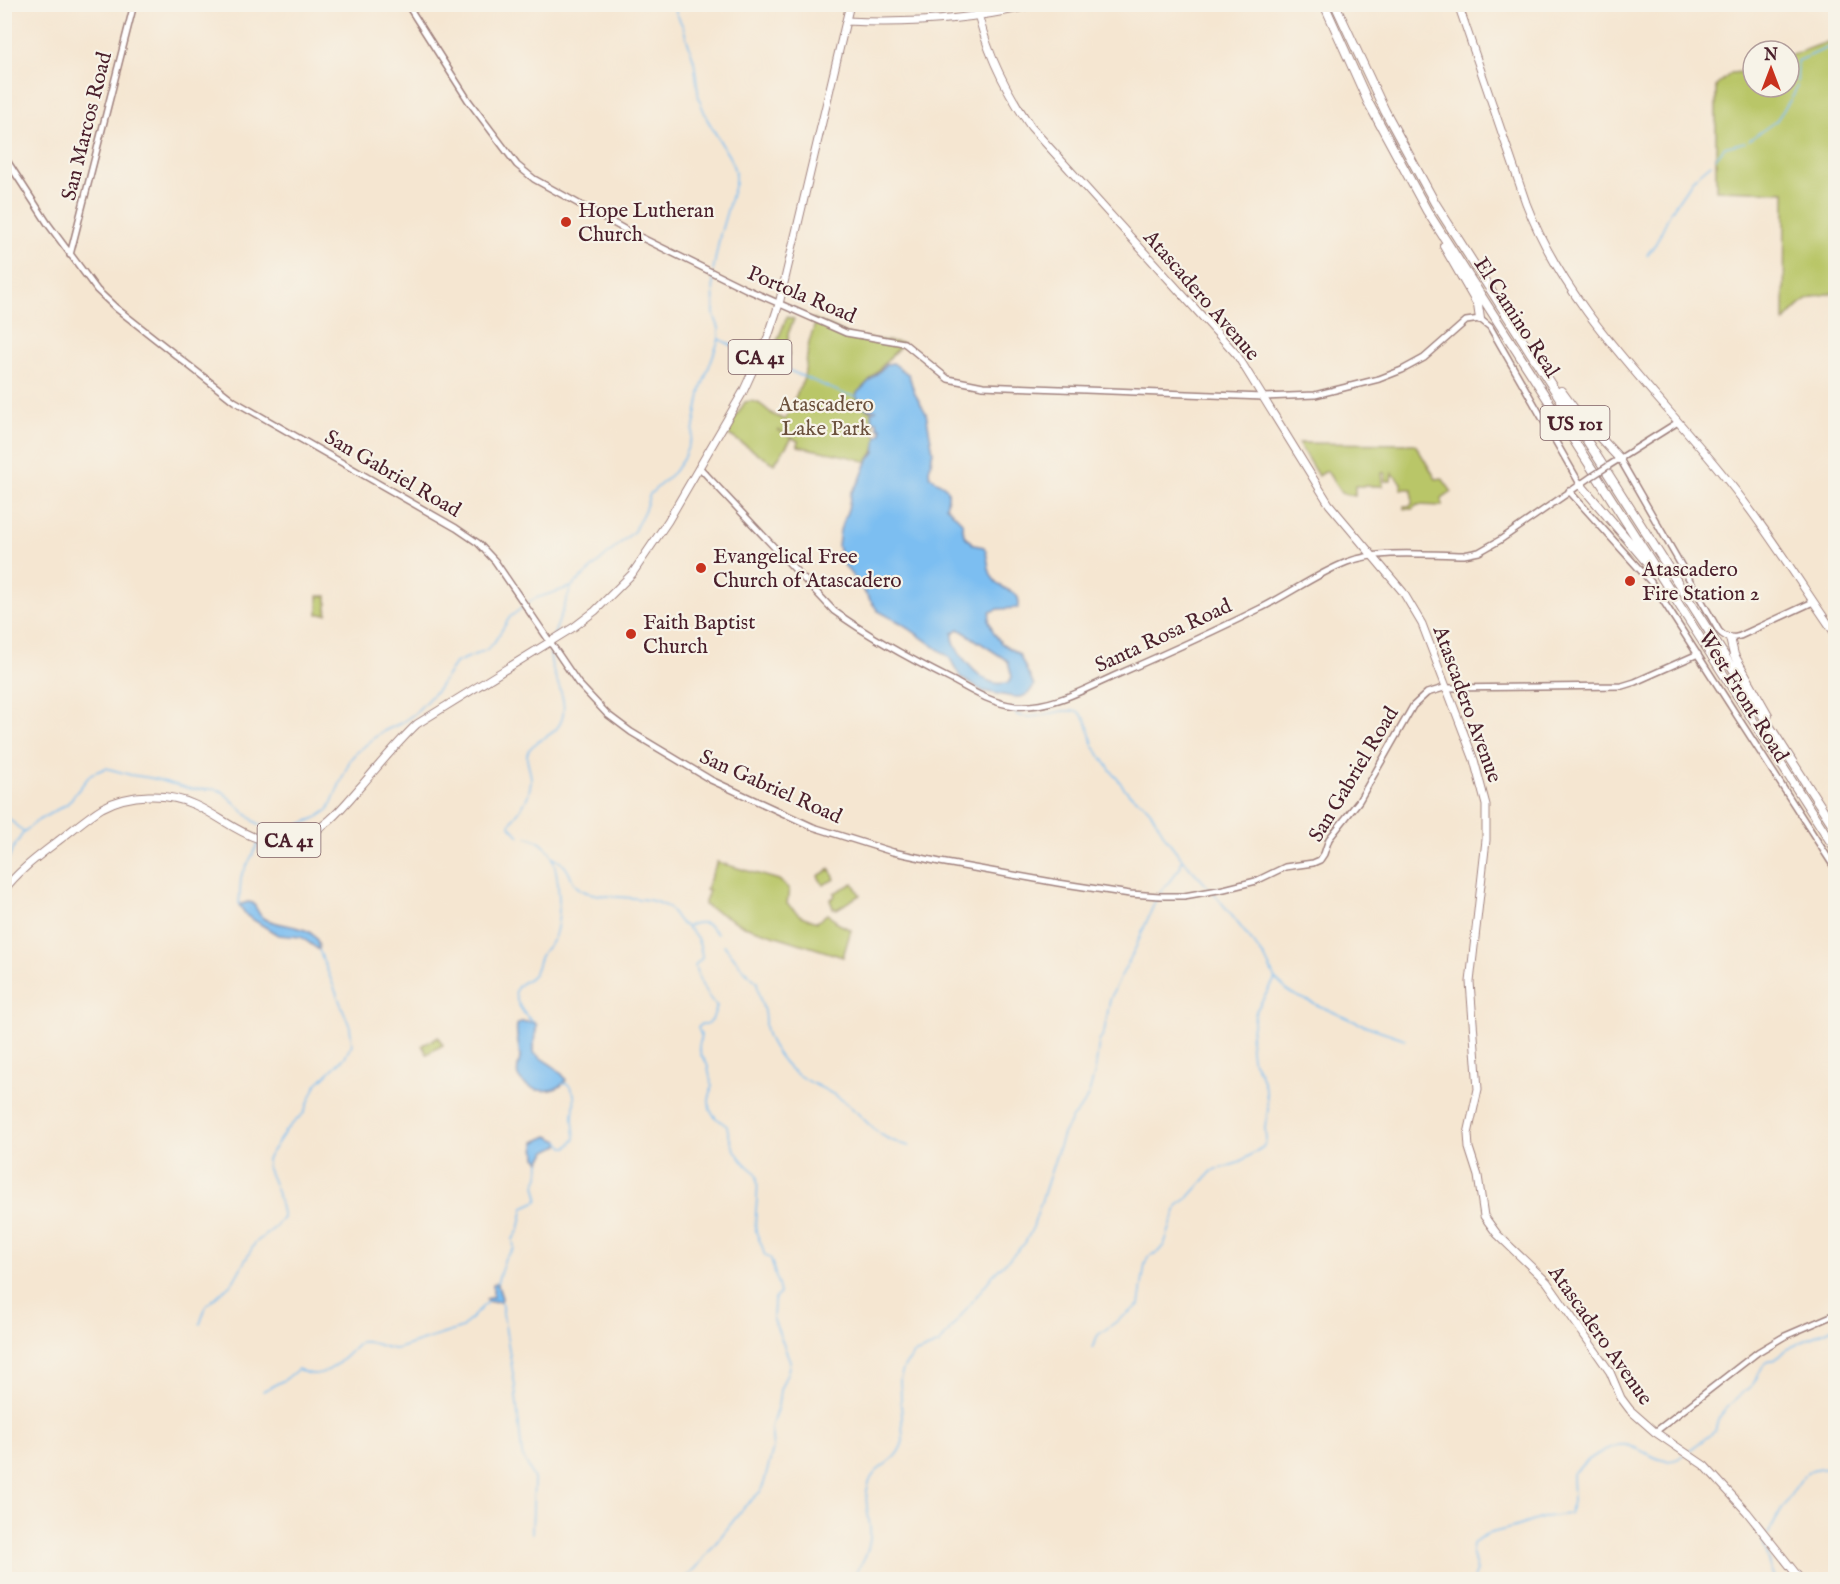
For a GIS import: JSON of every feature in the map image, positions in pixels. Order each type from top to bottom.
[{"type":"highway","name":"El Camino Real","points":[[1324,4],[1368,102],[1427,211],[1836,850]]},
{"type":"highway","name":"El Camino Real","points":[[1337,4],[1350,38],[1385,111],[1414,167],[1447,222],[1836,830]]},
{"type":"highway","points":[[1427,211],[1449,256],[1478,305],[1480,320]]},
{"type":"highway","points":[[1521,337],[1578,414],[1620,459]]},
{"type":"highway","points":[[1580,484],[1664,581]]},
{"type":"highway","points":[[1730,638],[1734,655],[1798,771]]},
{"type":"main road","name":"CA 41","points":[[4,890],[30,862],[102,809],[125,799],[153,796],[180,799],[197,805],[242,833],[267,841],[290,840],[312,833],[333,817],[417,724],[550,642],[595,611],[632,574],[651,547],[748,382],[768,337],[779,304],[850,4]]},
{"type":"main road","name":"Atascadero Avenue","points":[[976,4],[993,61],[1016,106],[1031,127],[1229,346],[1329,504],[1413,608],[1426,633],[1479,776],[1487,818],[1470,982],[1478,1089],[1468,1134],[1470,1153],[1478,1176],[1482,1211],[1486,1221],[1547,1282],[1610,1372],[1627,1406],[1655,1432],[1684,1450],[1718,1479],[1801,1580]]},
{"type":"main road","points":[[846,21],[903,22],[979,15],[1037,4]]},
{"type":"main road","points":[[1458,4],[1524,197],[1545,248],[1563,279],[1590,317],[1736,491],[1836,635]]},
{"type":"street","name":"San Marcos Road","points":[[70,255],[134,4]]},
{"type":"street","name":"Portola Road","points":[[407,4],[463,93],[513,159],[529,175],[624,229],[713,274],[846,333],[904,343],[945,377],[971,385],[1263,397],[1315,394],[1391,375],[1424,357],[1463,323],[1480,320]]},
{"type":"street","name":"San Gabriel Road","points":[[4,156],[70,255],[97,290],[116,308],[234,401],[456,528],[478,543],[504,573],[585,691],[624,727],[711,780],[796,820],[886,850],[937,862],[1100,889],[1160,896],[1192,895],[1224,889],[1256,881],[1285,867],[1320,860],[1329,839],[1359,801],[1413,706],[1427,693],[1437,689],[1622,686],[1698,654]]},
{"type":"street","points":[[1480,320],[1490,327],[1580,484]]},
{"type":"street","name":"Santa Rosa Road","points":[[699,467],[834,611],[866,633],[989,699],[1013,706],[1035,705],[1065,698],[1260,609],[1340,566],[1373,556],[1464,555],[1479,552],[1500,540],[1569,491],[1678,422]]},
{"type":"street","points":[[1620,459],[1719,631],[1725,637],[1740,636],[1813,602]]},
{"type":"street","name":"West Front Road","points":[[1569,491],[1651,582],[1836,870]]},
{"type":"street","points":[[1655,1432],[1758,1352],[1785,1336],[1836,1314]]},
{"type":"green space","points":[[1835,39],[1835,293],[1806,301],[1795,309],[1784,322],[1785,192],[1716,190],[1716,86],[1731,73],[1741,72],[1741,99],[1801,99],[1801,52]]},
{"type":"green space","points":[[787,317],[794,319],[788,334],[789,355],[776,349],[775,346]]},
{"type":"green space","name":"Atascadero Lake Park","points":[[813,319],[855,337],[903,343],[856,395],[865,408],[871,411],[877,437],[877,446],[867,462],[798,446],[798,441],[778,430],[792,438],[774,464],[726,433],[745,402],[759,403],[772,414],[785,420],[804,378],[809,342],[815,324]]},
{"type":"green space","points":[[1298,443],[1415,444],[1436,479],[1442,478],[1452,492],[1442,499],[1442,506],[1417,505],[1413,509],[1404,509],[1404,506],[1412,504],[1412,489],[1401,489],[1401,483],[1392,473],[1391,481],[1385,481],[1385,473],[1382,473],[1383,486],[1355,486],[1355,496],[1341,493],[1327,471],[1318,476]]},
{"type":"green space","points":[[318,596],[327,596],[327,614],[318,614]]},
{"type":"green space","points":[[717,862],[779,880],[789,889],[787,904],[801,916],[817,922],[827,914],[836,920],[835,922],[851,930],[843,957],[744,926],[704,905],[709,890],[706,889]]},
{"type":"green space","points":[[830,869],[835,879],[823,885],[818,876]]},
{"type":"green space","points":[[853,883],[860,895],[837,909],[833,908],[830,900],[835,896],[834,893]]},
{"type":"green space","points":[[438,1037],[443,1045],[427,1054],[422,1045]]},
{"type":"water","points":[[893,363],[909,375],[914,392],[926,413],[933,451],[930,476],[946,486],[948,498],[946,506],[962,522],[964,535],[974,545],[984,547],[993,578],[1000,586],[1013,592],[1018,598],[1018,608],[990,612],[989,621],[1001,643],[1019,654],[1034,686],[1028,694],[1021,697],[983,691],[961,678],[949,657],[901,623],[878,611],[842,562],[838,546],[840,530],[851,493],[860,480],[867,462],[875,452],[877,436],[881,434],[881,428],[878,428],[877,421],[873,421],[871,412],[877,410],[865,408],[856,396],[887,364]],"holes":[[[959,629],[1008,661],[1012,677],[1008,683],[988,680],[973,670],[961,655],[956,647],[953,633]]]},
{"type":"water","points":[[253,903],[263,918],[306,930],[317,941],[319,950],[301,937],[278,935],[247,916],[239,905]]},
{"type":"water","points":[[521,1022],[533,1022],[537,1025],[534,1053],[556,1068],[566,1080],[555,1089],[534,1089],[522,1082],[518,1076],[520,1058],[517,1025]]},
{"type":"water","points":[[548,1136],[559,1141],[559,1145],[547,1151],[540,1161],[536,1157],[535,1142]]},
{"type":"water","points":[[497,1283],[501,1301],[487,1302],[486,1299],[493,1297],[493,1284]]},
{"type":"waterway","points":[[4,13],[18,4]]},
{"type":"waterway","points":[[672,4],[683,27],[694,61],[699,99],[735,172],[735,183],[720,235],[713,271]]},
{"type":"waterway","points":[[1801,60],[1836,44]]},
{"type":"waterway","points":[[1749,140],[1776,121],[1791,99]]},
{"type":"waterway","points":[[1716,158],[1725,147],[1745,142]]},
{"type":"waterway","points":[[1647,255],[1656,243],[1671,211],[1693,179],[1711,164]]},
{"type":"waterway","points":[[526,604],[536,598],[571,587],[634,531],[650,494],[674,472],[683,459],[692,437],[701,389],[719,339],[719,328],[714,315],[713,275]]},
{"type":"waterway","points":[[719,339],[755,357]]},
{"type":"waterway","points":[[762,359],[844,394],[856,396]]},
{"type":"waterway","points":[[553,637],[571,588]]},
{"type":"waterway","points":[[4,868],[23,833],[37,821],[67,804],[91,774],[106,768],[191,789],[216,789],[223,792],[254,821],[266,828],[288,829],[316,818],[328,810],[350,760],[355,754],[380,733],[414,714],[438,689],[455,663],[486,650],[493,644],[510,617],[523,607]]},
{"type":"waterway","points":[[519,836],[510,826],[530,788],[531,777],[527,753],[537,742],[556,730],[564,709],[550,657],[551,648]]},
{"type":"waterway","points":[[1013,707],[1017,715],[1025,717],[1063,711],[1079,712],[1086,720],[1094,747],[1109,768],[1129,794],[1143,803],[1151,812],[1182,859],[1211,890]]},
{"type":"waterway","points":[[4,814],[23,832]]},
{"type":"waterway","points":[[527,837],[542,844],[552,856],[559,895],[554,938],[542,954],[535,973],[516,990],[518,1003],[533,1022]]},
{"type":"waterway","points":[[239,905],[241,877],[259,842]]},
{"type":"waterway","points":[[553,858],[565,867],[580,889],[606,896],[659,903],[669,909],[696,938],[702,958],[695,965],[696,970],[706,993],[717,1006],[712,1020],[708,1024],[701,1024],[698,1028],[701,1035],[699,1047],[707,1063],[712,1087],[709,1100],[710,1110],[727,1126],[736,1152],[756,1173],[758,1188],[756,1231],[764,1254],[771,1259],[780,1293],[774,1301],[773,1318],[790,1361],[771,1427],[773,1449],[764,1483],[760,1492],[745,1506],[696,1568],[683,1580]]},
{"type":"waterway","points":[[1160,893],[1180,868],[1182,859]]},
{"type":"waterway","points":[[1214,893],[1265,958],[1275,979],[1290,993],[1358,1023],[1405,1039]]},
{"type":"waterway","points":[[850,1580],[868,1550],[870,1529],[866,1500],[869,1483],[876,1472],[896,1455],[903,1441],[900,1379],[904,1367],[914,1354],[939,1344],[993,1275],[1025,1243],[1033,1227],[1063,1134],[1089,1093],[1110,1000],[1157,897]]},
{"type":"waterway","points":[[688,926],[704,923],[717,934]]},
{"type":"waterway","points":[[724,945],[757,982],[764,1011],[765,1028],[774,1049],[788,1067],[804,1079],[841,1099],[880,1134],[897,1143],[909,1146]]},
{"type":"waterway","points":[[200,1324],[206,1306],[233,1282],[255,1243],[283,1218],[277,1191],[267,1167],[267,1159],[286,1130],[304,1113],[316,1085],[345,1057],[352,1044],[350,1027],[319,950]]},
{"type":"waterway","points":[[1092,1348],[1098,1335],[1139,1305],[1145,1264],[1148,1257],[1158,1252],[1164,1245],[1178,1205],[1188,1198],[1212,1171],[1238,1163],[1263,1147],[1266,1141],[1265,1127],[1268,1110],[1266,1091],[1260,1072],[1252,1059],[1250,1039],[1256,1011],[1275,979]]},
{"type":"waterway","points":[[559,1141],[564,1147],[568,1147],[575,1139],[574,1095],[571,1088],[563,1084]]},
{"type":"waterway","points":[[497,1283],[505,1258],[514,1249],[513,1239],[519,1230],[524,1207],[537,1201],[535,1185],[539,1177],[540,1161]]},
{"type":"waterway","points":[[501,1301],[515,1386],[522,1455],[534,1479],[532,1533]]},
{"type":"waterway","points":[[263,1391],[286,1379],[298,1369],[316,1374],[332,1368],[360,1342],[396,1349],[462,1328],[487,1302]]},
{"type":"waterway","points":[[1687,1452],[1715,1431],[1718,1420],[1726,1408],[1753,1384],[1765,1363],[1776,1359],[1785,1350],[1836,1326]]},
{"type":"waterway","points":[[1473,1580],[1477,1571],[1472,1552],[1473,1544],[1487,1534],[1545,1517],[1569,1514],[1573,1502],[1572,1474],[1597,1454],[1612,1447],[1626,1445],[1662,1460],[1669,1461],[1684,1455]]},
{"type":"waterway","points":[[1768,1534],[1807,1473],[1836,1468]]},
{"type":"waterway","points":[[1765,1538],[1763,1541],[1775,1580]]},
{"type":"place","name":"Hope Lutheran Church","points":[[566,222]]},
{"type":"place","name":"Evangelical Free Church of Atascadero","points":[[701,568]]},
{"type":"place","name":"Atascadero Fire Station 2","points":[[1630,581]]},
{"type":"place","name":"Faith Baptist Church","points":[[631,634]]}]
